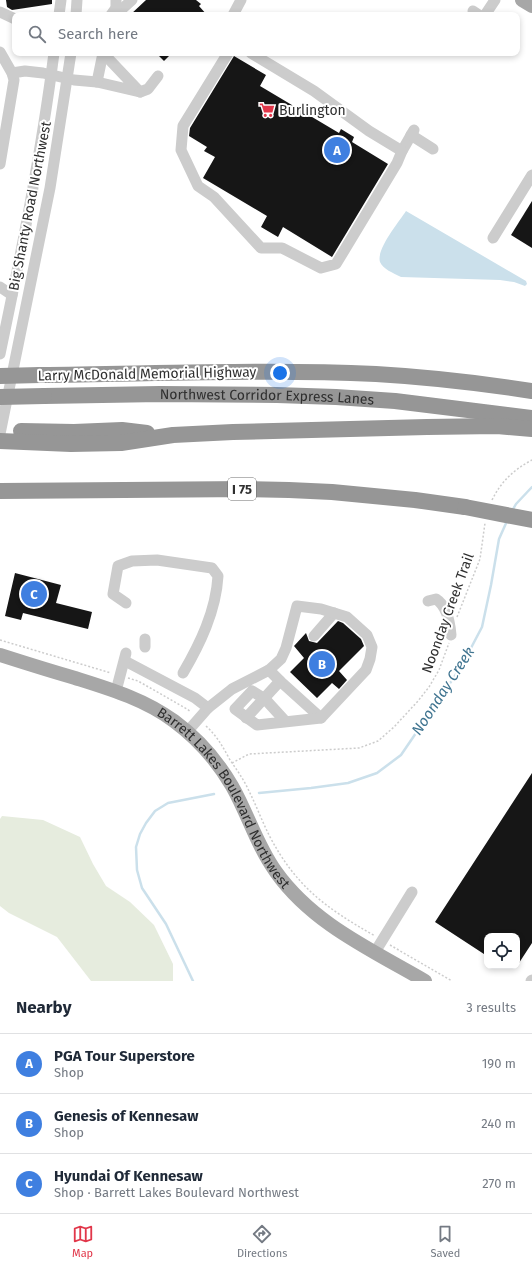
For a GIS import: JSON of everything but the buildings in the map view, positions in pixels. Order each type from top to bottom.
[{"type":"highway","name":"Larry McDonald Memorial Highway","points":[[0,376],[268,372],[369,374],[466,381],[532,391]]},
{"type":"highway","name":"Northwest Corridor Express Lanes","points":[[0,397],[168,394],[336,397],[395,401],[532,418]]},
{"type":"highway","points":[[0,434],[122,430],[173,435],[233,432],[497,426],[532,429]]},
{"type":"highway","name":"I 75","points":[[0,491],[248,489],[332,492],[415,500],[465,507],[532,520]]},
{"type":"main road","points":[[522,0],[532,6]]},
{"type":"main road","name":"Barrett Lakes Boulevard Northwest","points":[[0,655],[135,698],[175,722],[201,746],[227,766],[232,786],[265,854],[275,872],[291,891],[321,919],[343,934],[426,981]]},
{"type":"street","points":[[59,12],[61,0]]},
{"type":"street","points":[[76,12],[78,0]]},
{"type":"street","points":[[114,8],[122,9],[132,0]]},
{"type":"street","points":[[235,12],[241,0]]},
{"type":"street","points":[[487,12],[495,0]]},
{"type":"street","points":[[0,12],[12,18]]},
{"type":"street","points":[[0,52],[12,73],[14,80],[0,164]]},
{"type":"street","name":"Big Shanty Road Northwest","points":[[0,354],[30,204],[52,75],[54,56]]},
{"type":"street","name":"Big Shanty Road Northwest","points":[[0,434],[46,210],[71,56]]},
{"type":"street","points":[[97,82],[102,56]]},
{"type":"street","points":[[106,56],[140,92]]},
{"type":"street","points":[[226,56],[183,126],[181,150],[198,186],[214,197],[261,248],[282,248],[321,268],[336,264],[397,163],[402,151],[413,133],[433,149]]},
{"type":"street","points":[[256,56],[314,92],[369,131],[402,151]]},
{"type":"street","points":[[12,73],[26,71],[74,80],[97,82],[140,92],[148,89],[158,76]]},
{"type":"street","points":[[492,238],[532,175]]},
{"type":"street","points":[[0,287],[12,295]]},
{"type":"street","points":[[126,603],[113,594],[118,566],[132,561],[157,560],[212,568],[218,576],[217,587],[207,625],[194,654],[183,673]]},
{"type":"street","points":[[428,601],[436,600],[443,605],[450,624],[451,635]]},
{"type":"street","points":[[187,732],[208,708],[232,689],[268,670],[281,659],[286,648],[297,606],[321,609],[348,616],[367,635],[372,647],[370,659],[366,670],[321,718],[257,726],[235,709],[252,691],[265,699],[286,722]]},
{"type":"street","points":[[314,636],[334,613]]},
{"type":"street","points":[[116,691],[126,657],[142,669],[195,698],[208,708]]},
{"type":"street","points":[[268,670],[321,718]]},
{"type":"street","points":[[265,699],[280,681]]},
{"type":"street","points":[[375,952],[412,892]]},
{"type":"path","points":[[492,500],[501,485],[510,475],[532,460]]},
{"type":"path","name":"Noonday Creek Trail","points":[[227,766],[249,754],[359,748],[378,741],[394,727],[430,687],[439,670],[480,559],[486,523]]},
{"type":"path","points":[[227,766],[248,788],[274,844],[292,872],[321,902],[364,930]]},
{"type":"path","points":[[394,947],[452,981]]},
{"type":"shaded area","points":[[2,816],[43,820],[80,837],[106,886],[130,902],[154,925],[173,964],[173,981],[91,981],[57,937],[9,913],[0,906],[0,819]]},
{"type":"water","points":[[406,211],[526,281],[527,284],[525,286],[514,282],[500,280],[401,277],[389,271],[383,267],[380,262],[381,250]]},
{"type":"waterway","name":"Noonday Creek","points":[[512,511],[516,504],[532,487]]},
{"type":"waterway","name":"Noonday Creek","points":[[259,793],[348,783],[377,773],[401,755],[461,667],[482,627],[499,539],[507,521]]},
{"type":"waterway","name":"Noonday Creek","points":[[193,981],[166,924],[142,888],[137,870],[136,847],[140,834],[155,811],[168,803],[214,794]]},
{"type":"place","name":"Burlington","points":[[267,110]]},
{"type":"place","name":"PGA Tour Superstore","points":[[337,150]]},
{"type":"place","name":"Hyundai Of Kennesaw","points":[[34,594]]},
{"type":"place","name":"Genesis of Kennesaw","points":[[322,664]]}]
